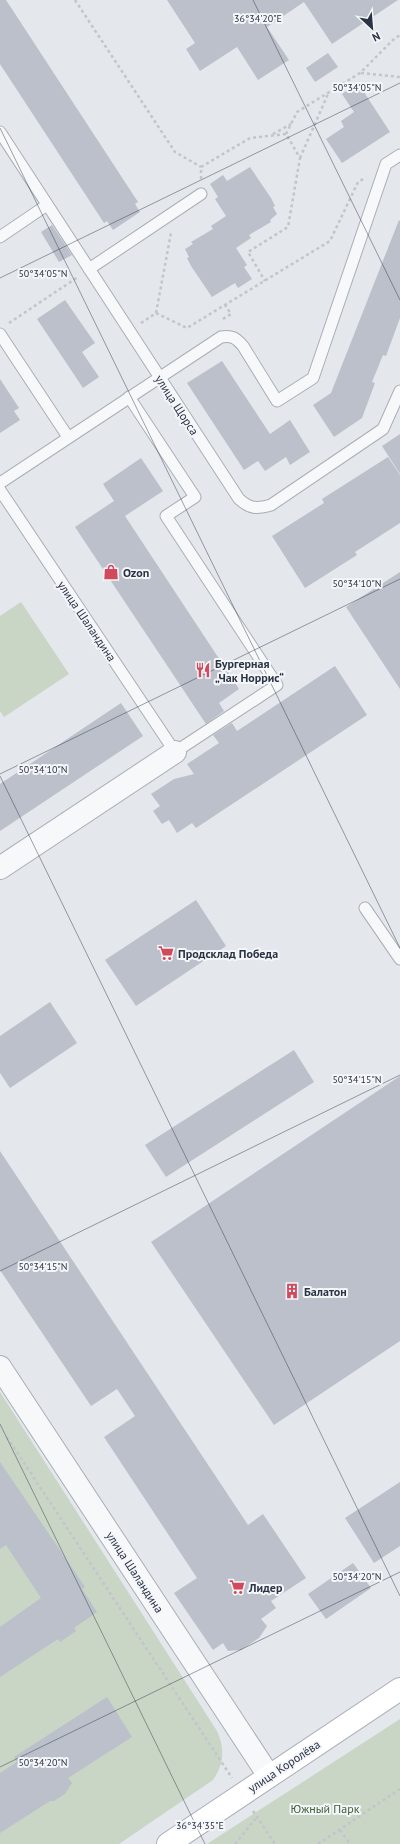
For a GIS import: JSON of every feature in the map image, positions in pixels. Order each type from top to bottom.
[{"type":"street","points":[[0,868],[175,752]]},
{"type":"street","name":"улица Шаландина","points":[[0,1367],[269,1776]]},
{"type":"street","name":"улица Королёва","points":[[168,1844],[400,1689]]},
{"type":"lane","name":"улица Щорса","points":[[0,132],[158,377],[240,499],[248,506],[259,509],[270,505],[383,429],[400,391]]},
{"type":"lane","points":[[0,483],[158,377],[221,337],[229,336],[237,338],[277,401],[313,378],[386,164],[400,155]]},
{"type":"lane","points":[[89,269],[201,194]]},
{"type":"lane","points":[[0,236],[47,205]]},
{"type":"lane","points":[[0,334],[68,437]]},
{"type":"lane","points":[[129,397],[195,497],[166,516],[277,685],[175,752]]},
{"type":"lane","name":"улица Шаландина","points":[[0,490],[175,752]]},
{"type":"lane","points":[[365,908],[400,960]]},
{"type":"path","points":[[75,0],[175,152],[201,167]]},
{"type":"path","points":[[286,134],[297,112],[360,73],[400,35]]},
{"type":"path","points":[[360,73],[400,77]]},
{"type":"path","points":[[265,280],[248,252],[288,227],[300,158],[328,93]]},
{"type":"path","points":[[271,135],[291,123]]},
{"type":"path","points":[[201,167],[250,138],[286,134]]},
{"type":"path","points":[[286,134],[300,158]]},
{"type":"path","points":[[156,313],[187,328],[330,241],[358,182],[386,164]]},
{"type":"path","points":[[201,167],[201,194]]},
{"type":"path","points":[[140,323],[156,313],[175,212]]},
{"type":"path","points":[[19,316],[89,269]]},
{"type":"path","points":[[223,319],[230,314],[225,305]]},
{"type":"path","points":[[6,1437],[275,1844]]},
{"type":"path","points":[[318,1844],[400,1789]]},
{"type":"path","points":[[235,1844],[257,1817]]},
{"type":"path","points":[[340,1830],[350,1844]]},
{"type":"green space","points":[[21,602],[69,674],[4,717],[0,711],[0,616]]},
{"type":"green space","points":[[0,1392],[217,1731],[220,1738],[222,1750],[221,1762],[217,1774],[213,1780],[119,1844],[0,1844]]},
{"type":"green space","name":"Южный Парк","points":[[400,1719],[400,1844],[207,1844]]},
{"type":"building","points":[[0,0],[6,0],[138,202],[135,204],[140,212],[113,230],[107,221],[104,223],[0,64]]},
{"type":"building","points":[[167,0],[398,0],[332,44],[304,2],[267,27],[289,60],[258,80],[237,47],[200,71],[186,49],[195,43]]},
{"type":"building","points":[[328,53],[338,67],[315,82],[306,68]]},
{"type":"building","points":[[358,83],[390,132],[342,163],[326,139],[344,127],[341,121],[354,112],[342,94]]},
{"type":"building","points":[[250,167],[271,198],[275,206],[273,207],[277,214],[270,220],[271,222],[249,235],[251,238],[236,248],[247,265],[244,267],[252,279],[238,288],[235,283],[212,297],[191,266],[185,249],[193,244],[191,242],[213,229],[211,226],[226,216],[215,199],[218,197],[210,184],[223,175],[227,181]]},
{"type":"building","points":[[399,220],[400,318],[386,356],[383,355],[372,382],[375,383],[362,418],[334,437],[313,405],[331,393]]},
{"type":"building","points":[[52,225],[72,255],[59,262],[41,232]]},
{"type":"building","points":[[65,300],[95,343],[82,352],[99,377],[83,388],[37,319]]},
{"type":"building","points":[[222,361],[270,434],[290,420],[310,452],[290,465],[286,457],[265,471],[258,461],[244,470],[187,383]]},
{"type":"building","points":[[0,379],[19,408],[14,411],[20,420],[0,433]]},
{"type":"building","points":[[400,434],[400,474],[382,446]]},
{"type":"building","points":[[388,457],[400,475],[400,523],[355,552],[357,555],[305,588],[272,536],[324,503],[322,499]]},
{"type":"building","points":[[141,458],[163,491],[125,516],[239,689],[219,703],[224,711],[206,724],[75,527],[114,501],[103,484]]},
{"type":"building","points":[[400,572],[400,689],[346,607]]},
{"type":"building","points":[[335,666],[367,715],[196,828],[192,823],[177,833],[169,820],[162,824],[153,811],[160,806],[151,794],[174,779],[194,774],[187,764],[219,743],[213,735],[232,723],[237,731]]},
{"type":"building","points":[[121,703],[143,736],[0,831],[0,784]]},
{"type":"building","name":"Продсклад Победа","points":[[196,900],[226,946],[136,1006],[105,960]]},
{"type":"building","points":[[50,1002],[77,1043],[10,1088],[0,1073],[0,1036]]},
{"type":"building","points":[[294,1050],[314,1082],[166,1177],[145,1145]]},
{"type":"building","name":"Балатон","points":[[400,1076],[400,1341],[274,1425],[151,1242]]},
{"type":"building","points":[[0,1151],[248,1525],[263,1514],[306,1578],[271,1601],[276,1608],[261,1619],[267,1626],[259,1638],[241,1650],[228,1651],[223,1643],[213,1650],[174,1593],[197,1578],[104,1437],[135,1416],[117,1389],[91,1406],[0,1270]]},
{"type":"building","points":[[0,1462],[85,1587],[82,1589],[97,1612],[74,1628],[76,1631],[60,1642],[58,1639],[0,1677],[0,1627],[41,1598],[6,1545],[0,1549]]},
{"type":"building","points":[[400,1482],[400,1546],[374,1563],[345,1518]]},
{"type":"building","points":[[353,1563],[371,1588],[326,1619],[308,1594]]},
{"type":"building","points":[[107,1697],[132,1737],[68,1778],[72,1783],[65,1794],[54,1801],[50,1801],[0,1833],[0,1773],[17,1762],[14,1757]]},
{"type":"place","name":"Ozon","points":[[111,572]]},
{"type":"place","name":"Бургерная „Чак Норрис“","points":[[203,670]]},
{"type":"place","name":"Продсклад Победа","points":[[166,953]]},
{"type":"place","name":"Балатон","points":[[292,1291]]},
{"type":"place","name":"Лидер","points":[[237,1587]]}]
